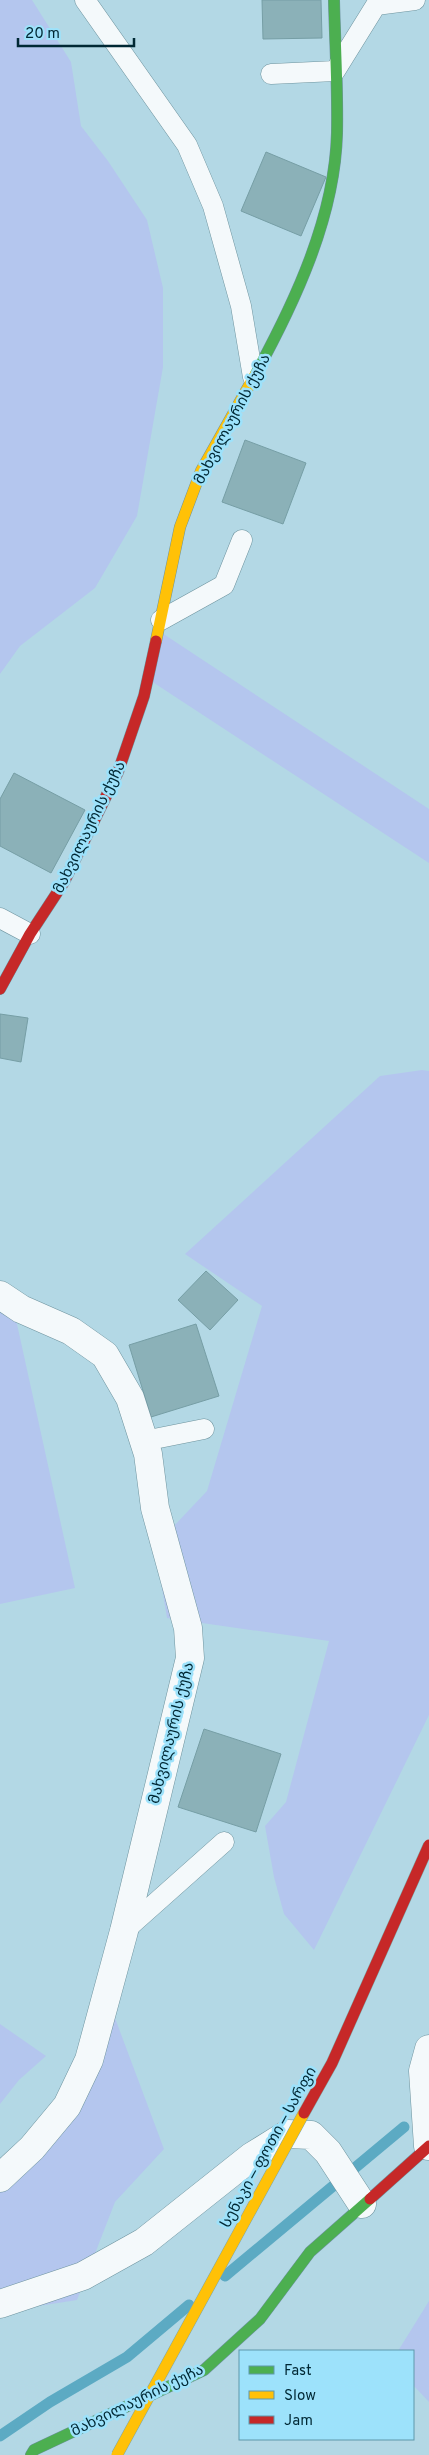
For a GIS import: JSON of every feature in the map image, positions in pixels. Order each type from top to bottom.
[{"type":"main road","name":"მახვილაურის ქუჩა","points":[[0,989],[30,934],[64,882],[118,772],[144,696],[180,527],[201,471],[253,377],[295,295],[316,238],[330,190],[337,134],[334,0]]},
{"type":"main road","name":"სენაკი — ფოთი — სარფი","points":[[118,2455],[332,2063],[429,1845]]},
{"type":"main road","name":"მახვილაურის ქუჩა","points":[[31,2455],[34,2450],[204,2370],[260,2319],[310,2252],[357,2194],[428,2146]]},
{"type":"street","name":"მახვილაურის ქუჩა","points":[[0,1295],[21,1308],[71,1332],[104,1355],[130,1398],[148,1454],[155,1508],[188,1628],[190,1658],[124,1931],[89,2060],[67,2106],[32,2148],[0,2178]]},
{"type":"street","points":[[428,2146],[423,2071],[429,2049]]},
{"type":"street","points":[[0,2304],[83,2276],[144,2242],[251,2157],[288,2134],[311,2135],[328,2152],[357,2194]]},
{"type":"lane","points":[[85,0],[187,145],[213,206],[239,297],[253,377]]},
{"type":"lane","points":[[271,74],[335,71],[376,5],[414,0]]},
{"type":"lane","points":[[161,620],[224,585],[242,540]]},
{"type":"lane","points":[[0,918],[30,934]]},
{"type":"lane","points":[[144,1441],[204,1430]]},
{"type":"lane","points":[[124,1931],[224,1842]]},
{"type":"shaded area","points":[[0,0],[32,0],[71,62],[81,126],[108,161],[147,220],[163,288],[163,367],[137,516],[95,588],[20,646],[0,674]]},
{"type":"shaded area","points":[[162,633],[429,809],[429,863],[148,679]]},
{"type":"shaded area","points":[[422,1070],[429,1071],[429,1715],[314,1950],[284,1914],[274,1877],[265,1826],[286,1802],[329,1641],[167,1618],[155,1546],[207,1491],[262,1306],[185,1254],[380,1076]]},
{"type":"shaded area","points":[[0,1307],[15,1315],[75,1588],[0,1604]]},
{"type":"shaded area","points":[[112,2010],[164,2149],[115,2202],[77,2300],[0,2312],[0,2173],[77,2078]]},
{"type":"shaded area","points":[[0,2024],[46,2056],[19,2080],[0,2104]]},
{"type":"shaded area","points":[[429,2301],[429,2402],[414,2386],[414,2350],[399,2350]]},
{"type":"building","points":[[262,0],[321,0],[322,38],[263,39]]},
{"type":"building","points":[[266,152],[326,177],[301,236],[241,211]]},
{"type":"building","points":[[245,440],[306,463],[283,524],[222,502]]},
{"type":"building","points":[[14,773],[85,810],[51,873],[0,846],[0,799]]},
{"type":"building","points":[[0,1014],[28,1018],[21,1062],[0,1058]]},
{"type":"building","points":[[206,1271],[238,1300],[210,1330],[178,1300]]},
{"type":"building","points":[[196,1324],[219,1396],[151,1417],[129,1345]]},
{"type":"building","points":[[204,1729],[281,1754],[256,1832],[178,1807]]},
{"type":"waterway","points":[[225,2276],[404,2127]]},
{"type":"waterway","points":[[0,2436],[50,2402],[127,2357],[189,2305]]},
{"type":"traffic: fast","points":[[255,375],[298,288],[321,227],[329,196],[335,165],[337,133],[334,0]]},
{"type":"traffic: fast","points":[[31,2455],[34,2450],[204,2370],[260,2319],[310,2252],[370,2199]]},
{"type":"traffic: slow","points":[[156,641],[180,527],[201,471],[255,375]]},
{"type":"traffic: slow","points":[[117,2455],[304,2113]]},
{"type":"traffic: jam","points":[[0,989],[30,934],[64,882],[118,772],[144,696],[156,641]]},
{"type":"traffic: jam","points":[[304,2113],[332,2063],[429,1845]]},
{"type":"traffic: jam","points":[[370,2199],[429,2146]]}]
